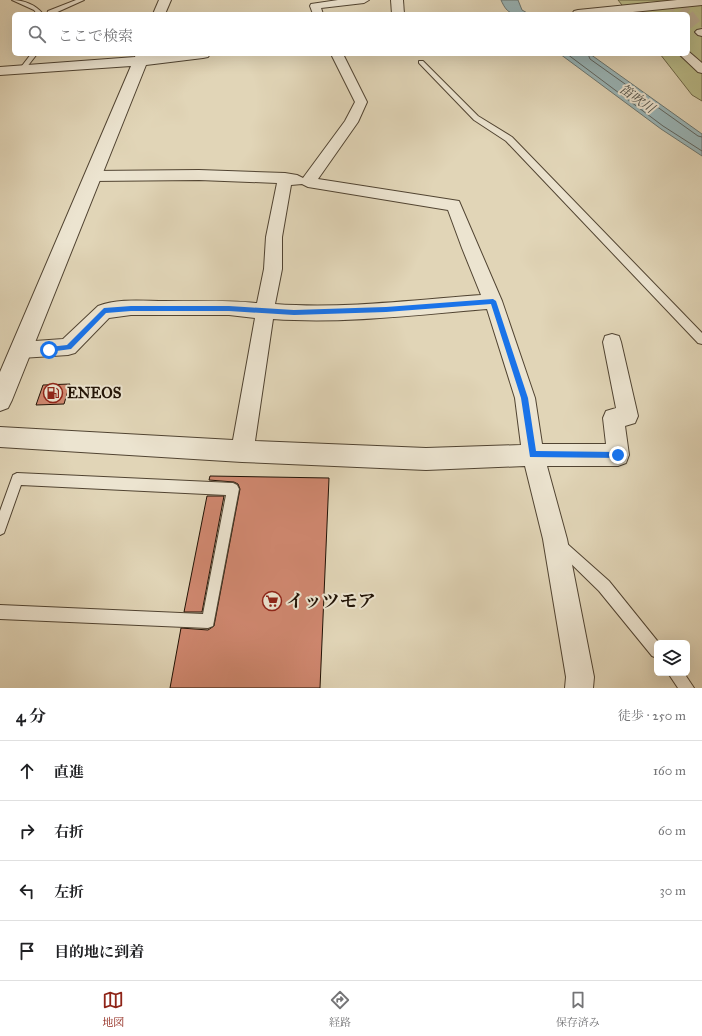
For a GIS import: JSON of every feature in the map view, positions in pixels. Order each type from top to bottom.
[{"type":"street","points":[[160,12],[165,0]]},
{"type":"street","points":[[317,12],[315,6],[364,0]]},
{"type":"street","points":[[397,0],[398,12]]},
{"type":"street","points":[[598,12],[617,10],[639,11],[702,1]]},
{"type":"street","points":[[0,71],[21,71],[172,56]]},
{"type":"street","points":[[308,182],[351,122],[362,102],[338,56]]},
{"type":"street","points":[[687,56],[702,69]]},
{"type":"street","points":[[0,400],[141,58]]},
{"type":"street","points":[[92,176],[285,178],[454,205],[470,248],[493,301],[525,398],[533,454],[555,539],[580,677],[579,688]]},
{"type":"street","points":[[242,451],[273,269],[278,215],[285,178]]},
{"type":"street","points":[[21,350],[68,347],[104,311],[131,308],[229,308],[294,312],[386,310],[493,301]]},
{"type":"street","points":[[0,437],[242,451],[426,459],[533,454],[618,455],[613,418],[628,416],[612,342]]},
{"type":"lane","points":[[15,0],[36,9],[38,12]]},
{"type":"lane","points":[[50,12],[81,0]]},
{"type":"lane","points":[[21,71],[32,56]]},
{"type":"lane","points":[[421,62],[476,118],[509,139],[702,340]]},
{"type":"lane","points":[[0,529],[18,479],[233,489],[208,622],[0,612]]},
{"type":"lane","points":[[555,539],[604,586],[654,647]]},
{"type":"lane","points":[[677,676],[687,688]]},
{"type":"green space","points":[[618,0],[702,0],[702,101],[692,95],[662,56],[690,56],[690,12],[627,12]]},
{"type":"water","points":[[501,0],[518,0],[522,10],[526,12],[510,12],[506,9]]},
{"type":"water","name":"笛吹川","points":[[563,56],[593,56],[702,134],[702,156],[661,129]]},
{"type":"building","points":[[70,384],[64,404],[36,405],[43,385]]},
{"type":"building","points":[[210,476],[329,478],[320,688],[170,688],[181,628],[208,630],[214,626],[240,489],[238,484],[234,482],[209,480]]},
{"type":"building","points":[[207,496],[224,496],[202,612],[184,612]]},
{"type":"tunnel","points":[[666,0],[684,12]]},
{"type":"tunnel","points":[[690,18],[701,32]]},
{"type":"place","name":"ENEOS","points":[[53,393]]},
{"type":"place","name":"イッツモア","points":[[272,601]]},
{"type":"route","points":[[49,350],[68,347],[104,311],[131,308],[229,308],[294,312],[386,310],[493,301],[525,398],[533,454],[618,455]]}]
